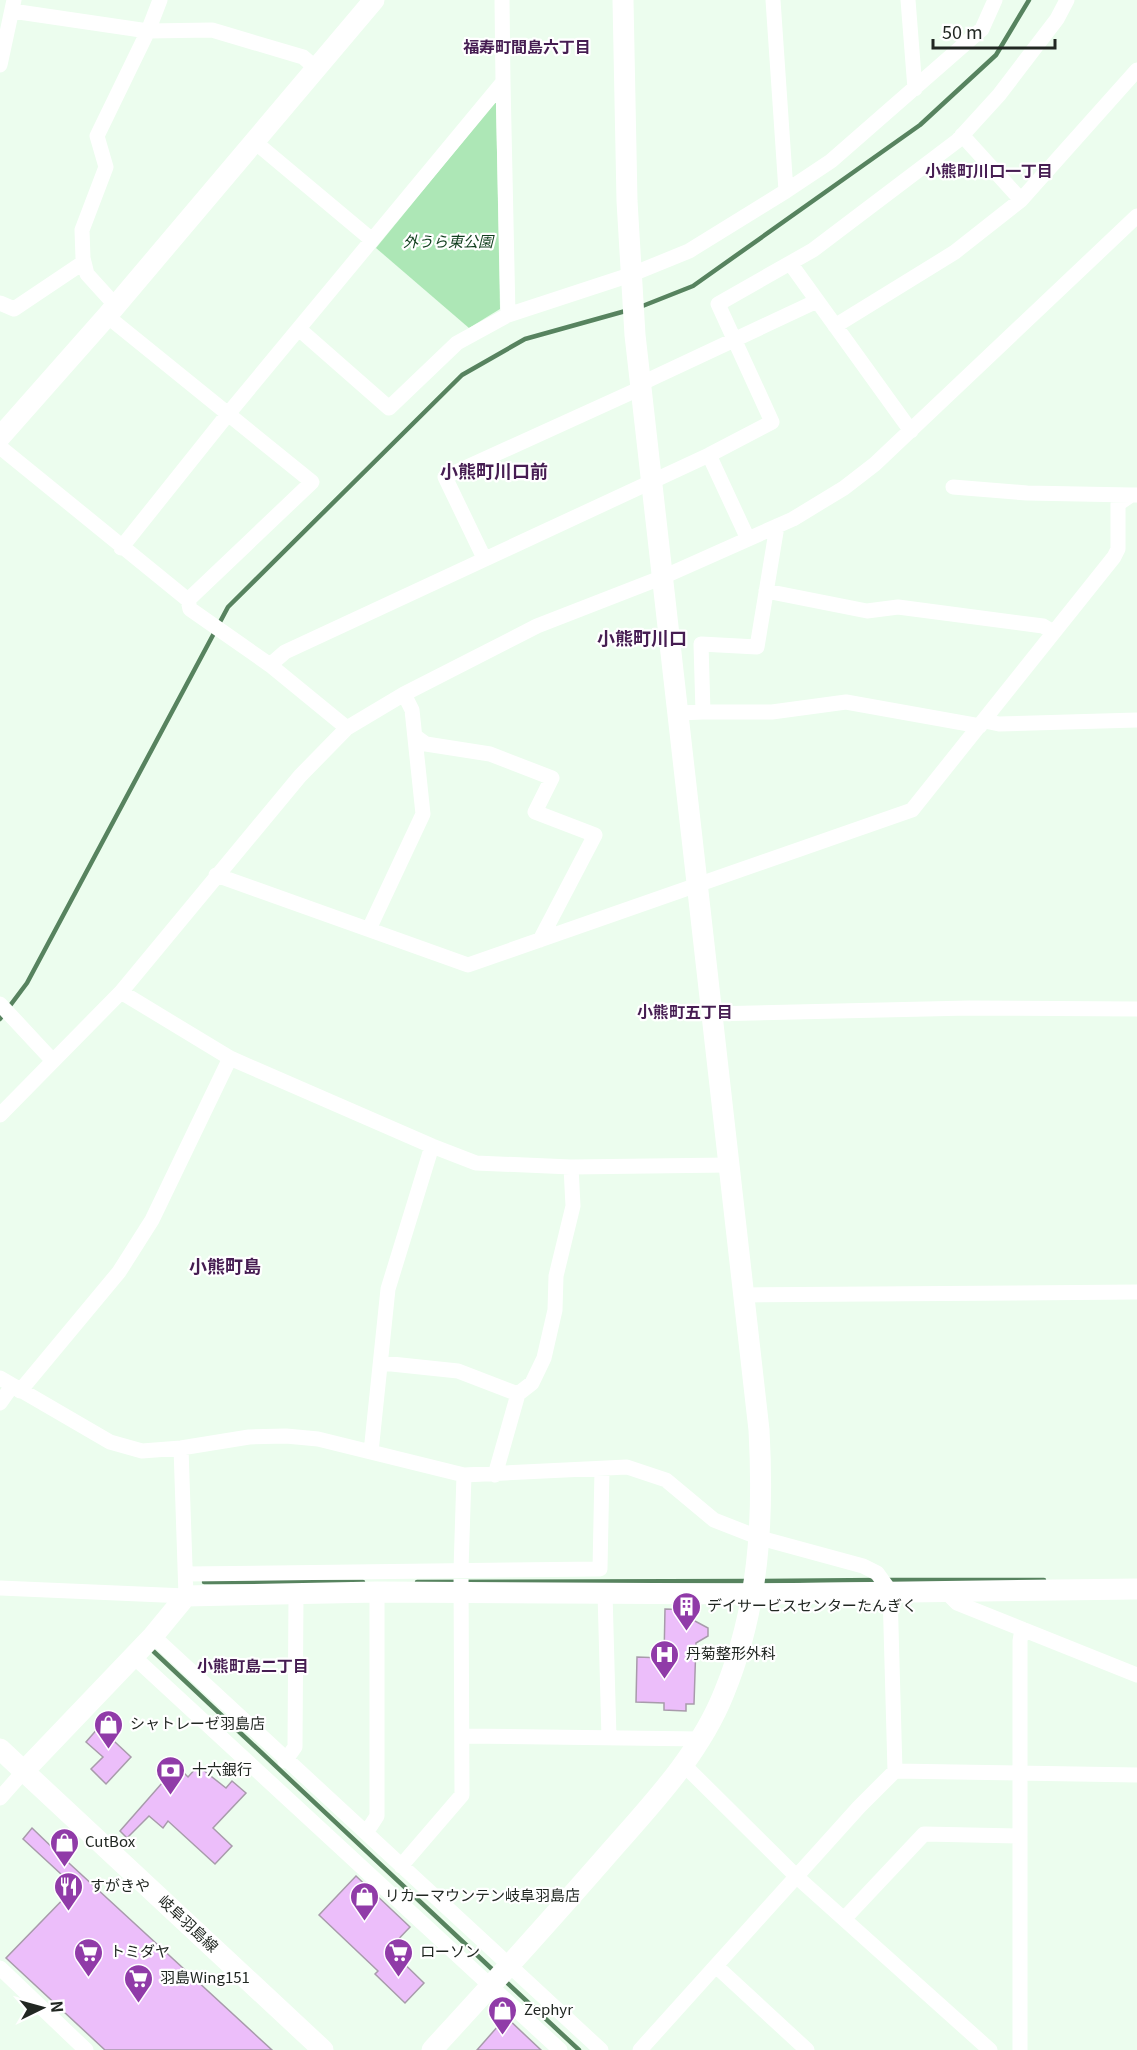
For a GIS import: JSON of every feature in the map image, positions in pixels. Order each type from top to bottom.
[{"type":"street","points":[[159,0],[148,32],[97,136],[106,167],[82,231],[87,274],[112,311],[228,414],[312,482],[188,600]]},
{"type":"street","points":[[0,437],[112,311],[374,0]]},
{"type":"street","points":[[502,0],[508,315]]},
{"type":"street","points":[[432,2050],[510,1966],[684,1765],[701,1739],[724,1694],[741,1643],[753,1594],[760,1538],[762,1493],[759,1430],[635,335],[631,280],[622,0]]},
{"type":"street","points":[[773,0],[786,191]]},
{"type":"street","points":[[908,0],[915,89]]},
{"type":"street","points":[[299,329],[389,408],[457,343],[508,315],[631,280],[689,251],[786,191],[831,160],[982,29],[995,0]]},
{"type":"street","points":[[270,665],[285,652],[709,455],[772,422],[718,304],[813,250],[962,135],[999,95],[1057,19],[1067,0]]},
{"type":"street","points":[[0,65],[13,5],[148,32],[212,30],[303,57],[317,69]]},
{"type":"street","points":[[835,326],[955,252],[1021,200],[1137,70]]},
{"type":"street","points":[[121,548],[228,414],[503,82]]},
{"type":"street","points":[[962,135],[1021,200]]},
{"type":"street","points":[[255,142],[372,240]]},
{"type":"street","points":[[0,1115],[121,992],[300,776],[347,728],[404,694],[537,626],[663,577],[777,526],[844,488],[911,431],[1137,216]]},
{"type":"street","points":[[0,303],[14,309],[84,262]]},
{"type":"street","points":[[790,263],[911,431]]},
{"type":"street","points":[[484,558],[445,477],[817,301]]},
{"type":"street","points":[[0,447],[121,548],[188,600],[190,609],[270,665],[347,728]]},
{"type":"street","points":[[709,455],[748,539]]},
{"type":"street","points":[[953,487],[1027,493],[1134,495]]},
{"type":"street","points":[[216,875],[468,965],[912,810],[1114,557],[1118,549],[1118,504],[1134,495]]},
{"type":"street","points":[[703,712],[701,644],[757,647],[777,526]]},
{"type":"street","points":[[766,591],[867,611],[898,607],[1043,626],[1053,633]]},
{"type":"street","points":[[369,929],[423,814],[412,710],[404,694]]},
{"type":"street","points":[[678,713],[772,712],[846,702],[982,723],[1137,720]]},
{"type":"street","points":[[415,736],[426,744],[490,754],[552,778],[535,812],[596,835],[540,940]]},
{"type":"street","points":[[121,992],[230,1058],[432,1146],[476,1162],[570,1167],[728,1165]]},
{"type":"street","points":[[0,1004],[53,1061]]},
{"type":"street","points":[[711,1014],[969,1008],[1137,1009]]},
{"type":"street","points":[[0,1403],[11,1385],[119,1272],[152,1220],[230,1058]]},
{"type":"street","points":[[371,1452],[388,1288],[432,1146]]},
{"type":"street","points":[[495,1475],[518,1394],[532,1383],[546,1349],[555,1310],[556,1276],[573,1206],[570,1167]]},
{"type":"street","points":[[743,1295],[1137,1292]]},
{"type":"street","points":[[382,1363],[458,1371],[518,1394]]},
{"type":"street","points":[[11,1385],[110,1442],[142,1450],[181,1448],[249,1437],[286,1436],[318,1439],[464,1475],[627,1467],[666,1480],[714,1520],[760,1538],[863,1566],[877,1573],[890,1591],[895,1771]]},
{"type":"street","points":[[0,1798],[134,1657],[186,1596],[181,1448]]},
{"type":"street","points":[[602,1470],[601,1584],[609,1738]]},
{"type":"street","points":[[401,1866],[462,1795],[464,1475]]},
{"type":"street","points":[[187,1574],[329,1582],[462,1581],[601,1584],[753,1594],[1137,1589]]},
{"type":"street","points":[[0,1588],[186,1596],[296,1593],[329,1582],[376,1592],[462,1581]]},
{"type":"street","points":[[944,1590],[957,1604],[1137,1675]]},
{"type":"street","points":[[366,1833],[377,1816],[376,1592]]},
{"type":"street","points":[[285,1761],[295,1747],[296,1593]]},
{"type":"street","points":[[1020,2050],[1022,1629]]},
{"type":"street","points":[[153,1636],[285,1761],[601,2050]]},
{"type":"street","points":[[134,1657],[560,2050]]},
{"type":"street","points":[[464,1736],[701,1739]]},
{"type":"street","name":"岐阜羽島線","points":[[0,1749],[323,2050]]},
{"type":"street","points":[[684,1765],[797,1877],[990,2050]]},
{"type":"street","points":[[640,2050],[859,1807],[895,1771],[1137,1775]]},
{"type":"street","points":[[844,1919],[924,1834],[1020,1836]]},
{"type":"street","points":[[716,1966],[807,2050]]},
{"type":"street","points":[[0,1968],[86,2050]]},
{"type":"green space","name":"外うら東公園","points":[[496,101],[500,309],[469,328],[376,248]]},
{"type":"building","name":"丹菊整形外科","points":[[665,1609],[693,1610],[693,1620],[708,1628],[708,1636],[696,1643],[694,1704],[686,1704],[686,1711],[664,1710],[664,1703],[636,1702],[637,1657],[664,1658]]},
{"type":"building","name":"シャトレーゼ羽島店","points":[[99,1727],[131,1757],[106,1784],[91,1769],[103,1757],[86,1742]]},
{"type":"building","points":[[177,1766],[188,1777],[198,1766],[226,1788],[232,1781],[246,1793],[213,1828],[232,1846],[215,1864],[168,1821],[163,1828],[149,1816],[127,1838],[120,1831]]},
{"type":"building","name":"羽島Wing151","points":[[32,1828],[272,2050],[105,2050],[6,1958],[75,1887],[23,1839]]},
{"type":"building","name":"リカーマウンテン岐阜羽島店","points":[[356,1876],[410,1927],[389,1949],[424,1983],[405,2003],[375,1974],[378,1971],[319,1915]]},
{"type":"building","points":[[506,2017],[541,2050],[477,2050]]},
{"type":"waterway","points":[[640,307],[693,286],[920,125],[996,55],[1029,0]]},
{"type":"waterway","points":[[0,1019],[27,983],[228,607],[462,375],[525,339],[629,310]]},
{"type":"waterway","points":[[759,1581],[879,1580]]},
{"type":"waterway","points":[[888,1580],[1044,1580]]},
{"type":"waterway","points":[[417,1582],[747,1581]]},
{"type":"waterway","points":[[204,1582],[363,1582]]},
{"type":"waterway","points":[[151,1649],[494,1971]]},
{"type":"waterway","points":[[503,1979],[579,2050]]},
{"type":"place","name":"デイサービスセンターたんぎく","points":[[686,1632]]},
{"type":"place","name":"丹菊整形外科","points":[[665,1680]]},
{"type":"place","name":"シャトレーゼ羽島店","points":[[109,1750]]},
{"type":"place","name":"十六銀行","points":[[171,1796]]},
{"type":"place","name":"CutBox","points":[[64,1868]]},
{"type":"place","name":"すがきや","points":[[69,1912]]},
{"type":"place","name":"リカーマウンテン岐阜羽島店","points":[[364,1922]]},
{"type":"place","name":"トミダヤ","points":[[89,1978]]},
{"type":"place","name":"ローソン","points":[[399,1978]]},
{"type":"place","name":"羽島Wing151","points":[[139,2004]]},
{"type":"place","name":"Zephyr","points":[[503,2036]]},
{"type":"district","name":"福寿町間島六丁目","points":[[527,47]]},
{"type":"district","name":"小熊町川口一丁目","points":[[989,171]]},
{"type":"district","name":"小熊町川口前","points":[[494,472]]},
{"type":"district","name":"小熊町川口","points":[[642,639]]},
{"type":"district","name":"小熊町五丁目","points":[[685,1012]]},
{"type":"district","name":"小熊町島","points":[[225,1267]]},
{"type":"district","name":"小熊町島二丁目","points":[[253,1666]]}]
